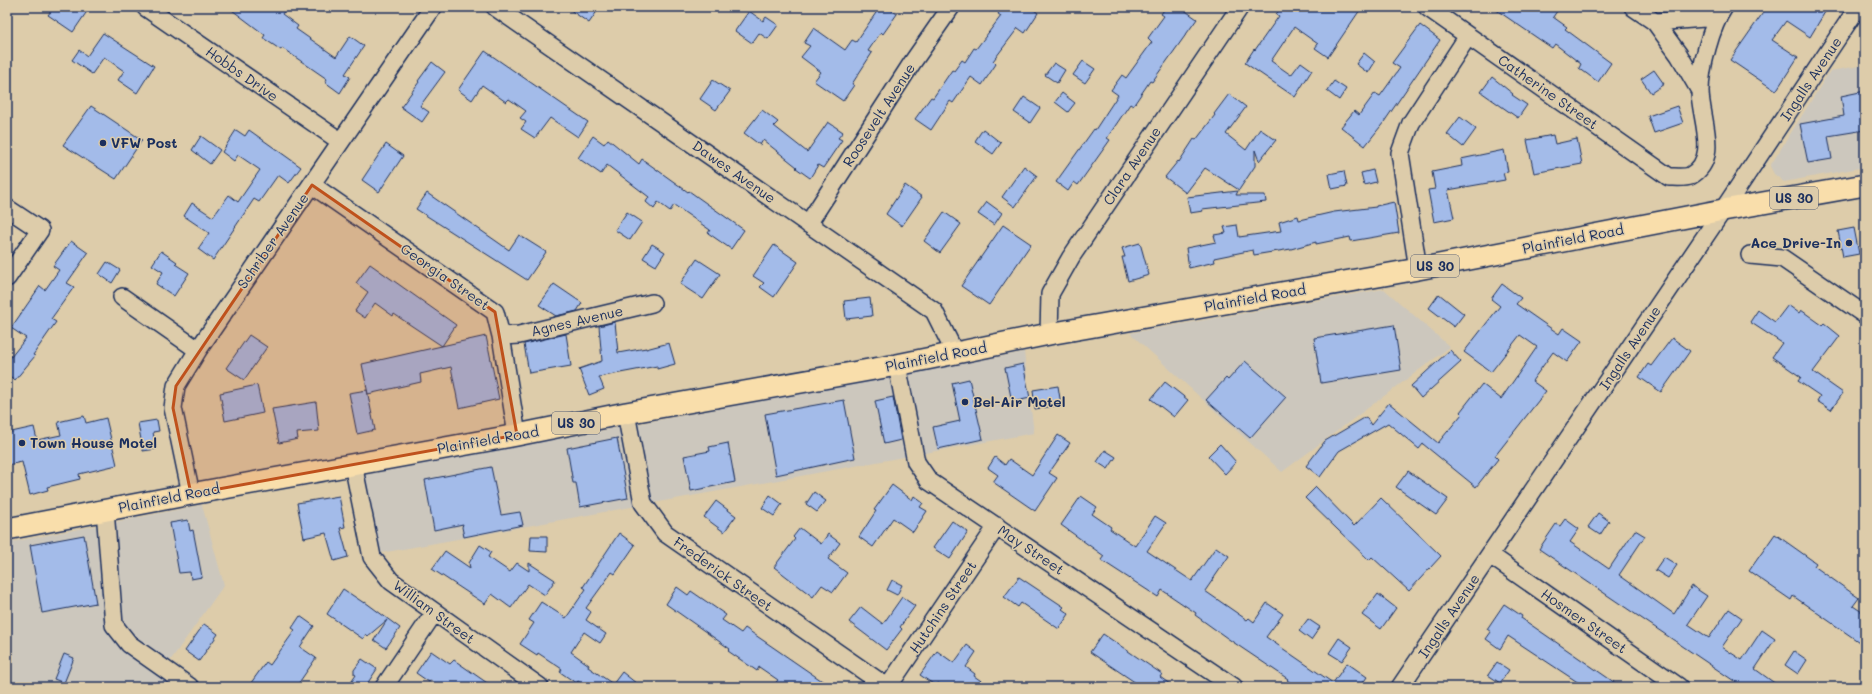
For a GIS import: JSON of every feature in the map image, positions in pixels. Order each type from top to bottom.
[{"type":"main road","name":"Plainfield Road","points":[[7,530],[105,510],[517,435],[626,413],[897,365],[982,349],[1049,334],[1418,269],[1723,210],[1865,185]]},
{"type":"street","name":"Hobbs Drive","points":[[145,7],[340,142]]},
{"type":"street","name":"Schriber Avenue","points":[[191,494],[173,408],[176,386],[198,350],[433,7]]},
{"type":"street","name":"Dawes Avenue","points":[[495,7],[934,310],[955,353]]},
{"type":"street","name":"Roosevelt Avenue","points":[[808,224],[912,63],[951,7]]},
{"type":"street","name":"Clara Avenue","points":[[1049,334],[1050,294],[1070,257],[1240,7]]},
{"type":"street","name":"Catherine Street","points":[[1427,7],[1669,176],[1689,177],[1702,166],[1707,149],[1706,128],[1700,91]]},
{"type":"street","points":[[1633,7],[1655,22],[1679,55],[1700,91]]},
{"type":"street","name":"Ingalls Avenue","points":[[1400,687],[1723,210],[1858,7]]},
{"type":"street","points":[[1655,22],[1721,12]]},
{"type":"street","points":[[1700,91],[1706,50],[1721,12]]},
{"type":"street","points":[[1418,269],[1400,153],[1411,123],[1468,36]]},
{"type":"street","name":"Georgia Street","points":[[312,185],[495,312],[502,336],[517,435]]},
{"type":"street","points":[[7,208],[40,230],[7,278]]},
{"type":"street","points":[[1750,254],[1782,258],[1865,315]]},
{"type":"street","points":[[122,297],[198,350]]},
{"type":"street","name":"Agnes Avenue","points":[[502,336],[540,330],[652,303]]},
{"type":"street","name":"May Street","points":[[897,365],[916,462],[929,481],[1234,687]]},
{"type":"street","name":"Frederick Street","points":[[626,413],[643,503],[665,534],[887,687]]},
{"type":"street","name":"William Street","points":[[353,464],[372,557],[391,581],[540,687]]},
{"type":"street","points":[[105,510],[114,625],[129,644],[190,687]]},
{"type":"street","name":"Hutchins Street","points":[[887,687],[997,526]]},
{"type":"street","name":"Hosmer Street","points":[[1490,555],[1679,687]]},
{"type":"street","points":[[384,687],[434,613]]},
{"type":"highlighted area","points":[[312,185],[495,312],[517,435],[191,494],[173,408],[176,386]]},
{"type":"shaded area","points":[[1865,65],[1865,167],[1784,182],[1774,174],[1770,166],[1830,71]]},
{"type":"shaded area","points":[[1384,289],[1450,347],[1282,472],[1130,333]]},
{"type":"shaded area","points":[[1024,352],[1034,433],[381,553],[364,475]]},
{"type":"shaded area","points":[[202,505],[224,585],[160,675],[176,687],[9,686],[7,681],[7,543]]},
{"type":"building","points":[[54,7],[90,7],[73,32],[48,15]]},
{"type":"building","points":[[228,7],[287,7],[282,14],[298,26],[296,29],[336,57],[350,36],[364,46],[345,74],[350,77],[340,93],[325,82],[327,79],[282,48],[281,50],[263,38],[265,35]]},
{"type":"building","points":[[566,7],[600,7],[589,23]]},
{"type":"building","points":[[880,7],[887,7],[897,14],[883,34],[881,32],[868,51],[872,53],[843,101],[814,81],[821,72],[801,57],[810,46],[804,43],[814,28],[845,50],[852,40],[856,42]]},
{"type":"building","points":[[1002,7],[1030,7],[1038,13],[1025,33],[1018,28],[993,61],[996,64],[982,85],[971,77],[953,103],[950,101],[931,130],[915,119],[931,97],[933,98],[952,70],[954,71],[962,60],[965,62],[974,48],[976,49],[1001,16],[998,14]]},
{"type":"building","points":[[1166,7],[1180,7],[1197,19],[1152,82],[1150,81],[1133,106],[1130,104],[1107,138],[1110,140],[1078,185],[1074,182],[1068,191],[1056,182],[1094,129],[1095,130],[1118,95],[1111,90],[1122,75],[1126,78],[1152,42],[1148,38],[1164,16],[1161,14]]},
{"type":"building","points":[[1282,7],[1362,7],[1328,57],[1315,48],[1318,44],[1294,27],[1271,61],[1291,75],[1301,62],[1312,70],[1295,97],[1245,63],[1279,16],[1276,14]]},
{"type":"building","points":[[1492,7],[1551,7],[1557,11],[1553,17],[1567,27],[1565,29],[1611,63],[1598,82],[1579,68],[1581,64],[1555,44],[1552,48]]},
{"type":"building","points":[[1767,7],[1828,7],[1810,37],[1786,21],[1772,40],[1798,57],[1776,91],[1730,60]]},
{"type":"building","points":[[749,11],[763,21],[766,17],[778,25],[768,39],[759,33],[752,43],[735,31]]},
{"type":"building","points":[[1420,25],[1440,40],[1384,122],[1365,146],[1341,127],[1354,111],[1359,115],[1375,93],[1380,96],[1400,68],[1392,63]]},
{"type":"building","points":[[103,33],[154,66],[137,93],[118,80],[124,71],[104,57],[92,74],[72,60],[79,50],[87,56]]},
{"type":"building","points":[[485,51],[588,122],[578,137],[550,118],[535,138],[521,129],[526,122],[520,118],[526,111],[509,99],[506,102],[482,85],[472,100],[458,90]]},
{"type":"building","points":[[1364,53],[1375,62],[1368,73],[1356,64]]},
{"type":"building","points":[[1083,61],[1095,69],[1085,83],[1073,75]]},
{"type":"building","points":[[432,62],[445,72],[420,106],[429,112],[422,122],[401,107]]},
{"type":"building","points":[[1054,63],[1065,70],[1057,83],[1045,75]]},
{"type":"building","points":[[1654,70],[1664,84],[1651,93],[1641,79]]},
{"type":"building","points":[[1492,77],[1513,94],[1512,95],[1527,105],[1518,118],[1481,92]]},
{"type":"building","points":[[713,80],[730,91],[716,110],[700,99]]},
{"type":"building","points":[[1334,81],[1346,89],[1339,100],[1327,91]]},
{"type":"building","points":[[1865,91],[1865,130],[1828,136],[1832,159],[1808,163],[1800,124],[1844,116],[1841,96]]},
{"type":"building","points":[[1062,93],[1075,103],[1068,112],[1055,102]]},
{"type":"building","points":[[1229,94],[1246,107],[1226,134],[1246,150],[1260,129],[1276,140],[1259,161],[1255,150],[1255,166],[1239,190],[1205,168],[1186,193],[1165,177],[1178,161],[1179,162],[1194,139],[1196,140]]},
{"type":"building","points":[[1024,97],[1040,108],[1030,123],[1014,112]]},
{"type":"building","name":"VFW Post","points":[[91,106],[142,140],[116,179],[63,145]]},
{"type":"building","points":[[1677,106],[1683,123],[1654,133],[1648,116]]},
{"type":"building","points":[[762,110],[778,122],[774,126],[807,152],[828,122],[843,132],[838,138],[842,140],[823,168],[818,165],[810,178],[763,140],[760,145],[744,133]]},
{"type":"building","points":[[1460,117],[1476,129],[1463,147],[1447,134]]},
{"type":"building","points":[[983,129],[1001,143],[993,154],[975,141]]},
{"type":"building","points":[[236,130],[245,136],[249,130],[301,167],[289,183],[278,175],[259,202],[254,199],[213,260],[198,249],[209,233],[184,216],[192,203],[213,217],[229,195],[238,202],[260,170],[238,155],[234,161],[222,152]]},
{"type":"building","points":[[1553,135],[1555,144],[1577,139],[1582,164],[1534,173],[1527,140]]},
{"type":"building","points":[[201,136],[220,150],[210,164],[192,150]]},
{"type":"building","points":[[593,136],[604,144],[608,139],[639,164],[642,159],[744,230],[731,249],[708,233],[710,230],[674,205],[670,211],[658,202],[654,209],[646,202],[649,197],[607,165],[601,174],[578,158]]},
{"type":"building","points":[[386,144],[403,156],[379,192],[362,180]]},
{"type":"building","points":[[1504,150],[1508,172],[1503,173],[1505,180],[1448,190],[1454,218],[1434,222],[1428,190],[1435,189],[1432,172],[1462,166],[1461,159]]},
{"type":"building","points":[[1024,166],[1037,176],[1015,207],[1002,197]]},
{"type":"building","points":[[1373,170],[1376,182],[1364,185],[1361,173]]},
{"type":"building","points":[[1344,171],[1347,186],[1332,189],[1329,174]]},
{"type":"building","points":[[905,185],[922,197],[902,226],[886,214]]},
{"type":"building","points":[[1238,191],[1236,195],[1265,195],[1266,202],[1202,209],[1203,211],[1190,213],[1187,197]]},
{"type":"building","points":[[427,193],[509,250],[519,235],[546,252],[527,280],[416,209]]},
{"type":"building","points":[[987,202],[1002,213],[994,225],[978,214]]},
{"type":"building","points":[[1394,202],[1399,233],[1351,241],[1350,237],[1316,244],[1316,242],[1291,249],[1254,255],[1253,250],[1214,258],[1215,262],[1189,268],[1186,248],[1216,242],[1214,235],[1226,233],[1224,227],[1237,225],[1239,237],[1281,231],[1279,222],[1298,216],[1299,220],[1334,212],[1376,207]]},
{"type":"building","points":[[627,212],[642,222],[630,240],[615,230]]},
{"type":"building","points":[[944,212],[961,224],[940,253],[924,241]]},
{"type":"building","points":[[1003,225],[1031,244],[989,305],[961,286]]},
{"type":"building","name":"Ace Drive-In","points":[[1854,228],[1859,254],[1843,257],[1838,231]]},
{"type":"building","points":[[71,241],[88,253],[67,283],[74,287],[51,319],[56,322],[33,355],[35,356],[15,380],[7,374],[7,362],[26,338],[11,328],[40,286],[45,290],[59,270],[53,266]]},
{"type":"building","points":[[1140,243],[1149,275],[1128,281],[1122,257],[1125,257],[1122,248]]},
{"type":"building","points":[[652,244],[665,252],[656,266],[643,258]]},
{"type":"building","points":[[774,245],[798,262],[774,297],[760,287],[764,283],[753,276]]},
{"type":"building","points":[[161,251],[177,262],[175,264],[189,273],[174,296],[156,284],[163,272],[152,265]]},
{"type":"building","points":[[697,259],[720,274],[703,299],[680,284]]},
{"type":"building","points":[[107,262],[120,270],[112,283],[99,274]]},
{"type":"building","points":[[370,264],[456,325],[442,346],[394,314],[393,316],[375,303],[365,318],[355,311],[368,292],[356,283]]},
{"type":"building","points":[[554,284],[582,303],[577,311],[556,316],[539,305]]},
{"type":"building","points":[[1502,284],[1521,298],[1516,304],[1559,334],[1563,328],[1582,341],[1567,362],[1553,352],[1532,381],[1546,391],[1495,456],[1498,459],[1476,487],[1423,444],[1419,449],[1388,423],[1339,451],[1320,477],[1306,466],[1325,441],[1366,417],[1371,425],[1389,403],[1438,443],[1462,414],[1460,412],[1482,384],[1501,399],[1537,347],[1520,335],[1491,372],[1464,352],[1500,306],[1491,299]]},
{"type":"building","points":[[1439,294],[1464,314],[1454,327],[1429,308]]},
{"type":"building","points":[[870,298],[872,316],[846,319],[844,301]]},
{"type":"building","points":[[1788,305],[1799,313],[1801,310],[1822,325],[1824,323],[1840,336],[1813,372],[1843,393],[1831,410],[1817,401],[1820,396],[1798,381],[1801,377],[1772,357],[1782,343],[1750,322],[1758,310],[1775,322]]},
{"type":"building","points":[[615,322],[618,353],[646,349],[669,343],[675,364],[657,369],[657,366],[599,377],[604,389],[589,395],[579,369],[602,361],[599,326]]},
{"type":"building","points":[[1394,325],[1401,370],[1321,383],[1314,338]]},
{"type":"building","points":[[566,334],[571,366],[529,373],[524,344]]},
{"type":"building","points":[[249,335],[267,347],[244,380],[226,368]]},
{"type":"building","points":[[486,336],[499,399],[459,408],[451,367],[420,374],[421,382],[368,394],[362,364]]},
{"type":"building","points":[[1672,338],[1690,351],[1661,392],[1639,377],[1648,364],[1651,366]]},
{"type":"building","points":[[1450,350],[1461,362],[1421,398],[1411,386]]},
{"type":"building","points":[[1245,361],[1286,397],[1250,438],[1206,400],[1226,378],[1228,380]]},
{"type":"building","points":[[1023,364],[1030,398],[1012,402],[1005,368]]},
{"type":"building","name":"Bel-Air Motel","points":[[969,379],[983,439],[938,449],[933,427],[960,421],[952,383]]},
{"type":"building","points":[[1165,382],[1188,400],[1174,417],[1151,399]]},
{"type":"building","points":[[257,385],[263,413],[225,421],[220,393]]},
{"type":"building","points":[[1058,386],[1061,405],[1035,409],[1033,390]]},
{"type":"building","points":[[367,390],[375,430],[357,434],[349,393]]},
{"type":"building","points":[[893,397],[901,440],[884,444],[875,401]]},
{"type":"building","points":[[844,400],[855,458],[776,475],[765,414]]},
{"type":"building","points":[[316,402],[319,431],[297,433],[298,439],[279,443],[272,409]]},
{"type":"building","points":[[84,416],[86,423],[106,418],[117,465],[79,474],[80,479],[47,487],[48,490],[30,495],[22,462],[7,465],[7,433],[34,427],[37,440],[61,435],[58,422]]},
{"type":"building","points":[[157,420],[159,431],[153,432],[156,449],[143,451],[138,423]]},
{"type":"building","points":[[1058,435],[1070,443],[1049,473],[1057,478],[1035,511],[993,482],[998,475],[988,468],[995,457],[1005,465],[1009,459],[1032,475]]},
{"type":"building","points":[[617,438],[628,498],[580,507],[576,483],[573,483],[567,448]]},
{"type":"building","points":[[728,443],[735,482],[691,491],[684,456],[710,451],[709,447]]},
{"type":"building","points":[[1220,444],[1236,462],[1225,474],[1208,456]]},
{"type":"building","points":[[1105,450],[1116,457],[1108,469],[1097,462]]},
{"type":"building","points":[[491,467],[501,515],[520,512],[523,525],[464,537],[462,527],[463,524],[434,530],[425,480]]},
{"type":"building","points":[[1408,471],[1448,499],[1436,515],[1396,487]]},
{"type":"building","points":[[892,485],[912,500],[914,496],[923,503],[920,507],[927,511],[913,532],[893,518],[873,547],[859,537],[876,511],[874,510]]},
{"type":"building","points":[[1316,487],[1354,526],[1381,498],[1441,556],[1409,591],[1372,557],[1369,560],[1305,498]]},
{"type":"building","points":[[814,492],[826,501],[817,512],[806,504]]},
{"type":"building","points":[[770,495],[782,504],[774,516],[762,508]]},
{"type":"building","points":[[339,496],[345,527],[340,528],[348,557],[334,561],[326,533],[304,538],[297,503]]},
{"type":"building","points":[[1081,496],[1097,507],[1092,514],[1111,527],[1110,529],[1135,546],[1155,516],[1166,523],[1147,551],[1192,581],[1216,547],[1229,556],[1205,591],[1247,620],[1249,618],[1254,622],[1267,603],[1283,614],[1266,637],[1333,683],[1347,663],[1367,677],[1360,687],[1296,687],[1287,680],[1288,679],[1227,638],[1195,615],[1196,613],[1162,590],[1158,597],[1101,560],[1104,556],[1061,525]]},
{"type":"building","points":[[716,501],[736,516],[724,532],[704,517]]},
{"type":"building","points":[[1598,513],[1609,521],[1600,535],[1588,527]]},
{"type":"building","points":[[1565,519],[1579,529],[1570,542],[1609,569],[1635,530],[1645,536],[1619,575],[1674,614],[1692,586],[1707,596],[1688,624],[1709,638],[1729,609],[1742,618],[1722,647],[1742,660],[1762,630],[1775,639],[1755,669],[1780,687],[1743,687],[1539,549],[1556,524],[1560,526]]},
{"type":"building","points":[[188,520],[190,531],[193,530],[202,577],[191,579],[190,572],[179,573],[170,523]]},
{"type":"building","points":[[952,521],[968,532],[950,559],[933,548]]},
{"type":"building","points":[[800,528],[821,544],[828,534],[840,543],[828,559],[847,573],[833,592],[822,585],[813,597],[774,567],[795,539],[793,537]]},
{"type":"building","points":[[619,533],[635,545],[615,574],[612,572],[586,608],[591,612],[586,620],[606,634],[600,643],[584,632],[571,652],[589,665],[588,667],[613,684],[622,672],[641,687],[587,687],[578,681],[576,683],[560,672],[562,669],[538,653],[537,655],[520,644],[534,623],[529,620],[541,602],[566,618],[586,589],[583,587]]},
{"type":"building","points":[[1775,534],[1816,563],[1814,566],[1859,598],[1853,606],[1865,614],[1865,646],[1793,596],[1791,600],[1749,571]]},
{"type":"building","points":[[84,535],[96,603],[42,613],[30,545]]},
{"type":"building","points":[[531,536],[547,536],[547,552],[530,551]]},
{"type":"building","points":[[480,545],[491,552],[488,557],[510,572],[517,563],[529,571],[529,563],[555,580],[545,595],[528,584],[511,608],[492,594],[485,604],[432,569],[445,551],[470,568],[469,563]]},
{"type":"building","points":[[1664,557],[1677,565],[1668,578],[1655,570]]},
{"type":"building","points":[[1019,577],[1064,607],[1062,609],[1069,614],[1059,629],[1021,603],[1018,607],[1004,597]]},
{"type":"building","points":[[892,580],[902,585],[897,595],[887,590]]},
{"type":"building","points":[[677,587],[688,595],[691,591],[726,615],[722,620],[741,633],[745,628],[831,687],[772,687],[778,680],[759,667],[757,671],[728,651],[730,649],[666,604]]},
{"type":"building","points":[[343,589],[364,603],[365,602],[400,628],[386,648],[374,640],[387,620],[368,636],[366,634],[363,639],[327,614]]},
{"type":"building","points":[[1378,594],[1396,608],[1381,629],[1362,615]]},
{"type":"building","points":[[902,597],[915,606],[900,627],[902,629],[886,650],[849,622],[861,607],[883,624]]},
{"type":"building","points":[[1504,604],[1522,616],[1521,618],[1621,687],[1585,687],[1508,636],[1500,649],[1486,639],[1491,632],[1487,629]]},
{"type":"building","points":[[300,616],[314,626],[300,647],[316,658],[296,687],[248,687],[266,662],[270,665],[295,630],[292,628]]},
{"type":"building","points":[[1308,619],[1320,627],[1311,640],[1299,631]]},
{"type":"building","points":[[204,624],[218,634],[199,661],[185,651]]},
{"type":"building","points":[[1103,634],[1162,674],[1160,677],[1174,687],[1142,687],[1090,652]]},
{"type":"building","points":[[1339,638],[1352,647],[1342,661],[1329,653]]},
{"type":"building","points":[[967,645],[976,652],[966,667],[975,674],[974,676],[990,687],[944,687],[938,683],[936,686],[920,675],[937,651],[954,663]]},
{"type":"building","points":[[431,651],[450,664],[454,660],[493,687],[441,687],[430,680],[429,682],[416,673]]},
{"type":"building","points":[[1794,651],[1807,660],[1798,674],[1785,665]]},
{"type":"building","points":[[64,654],[74,658],[64,683],[54,679]]},
{"type":"building","points":[[362,659],[377,669],[365,687],[348,687],[356,675],[354,674],[354,670]]},
{"type":"building","points":[[1497,662],[1509,670],[1500,683],[1488,675]]},
{"type":"place","name":"VFW Post","points":[[103,143]]},
{"type":"place","name":"Ace Drive-In","points":[[1849,243]]},
{"type":"place","name":"Bel-Air Motel","points":[[965,402]]},
{"type":"place","name":"Town House Motel","points":[[22,443]]}]
